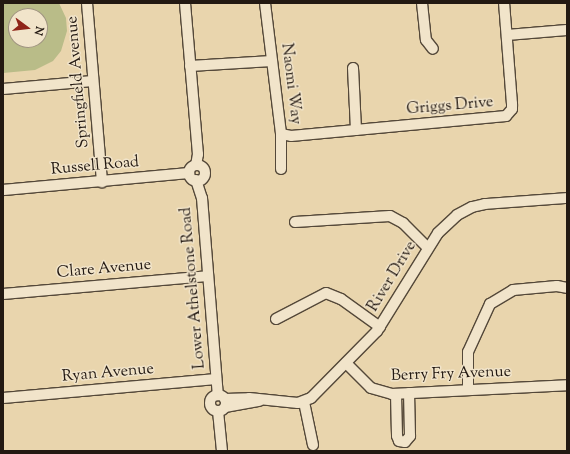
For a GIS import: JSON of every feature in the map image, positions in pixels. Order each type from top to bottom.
[{"type":"street","name":"Springfield Avenue","points":[[87,3],[102,182]]},
{"type":"street","name":"Lower Athelstone Road","points":[[185,3],[198,154],[193,173],[202,198],[216,379],[222,403],[222,451]]},
{"type":"street","name":"Naomi Way","points":[[266,3],[281,134],[281,169]]},
{"type":"street","points":[[422,3],[426,40],[433,49]]},
{"type":"street","name":"Griggs Drive","points":[[281,134],[356,130],[506,116],[512,109],[512,104],[504,3]]},
{"type":"street","points":[[507,35],[567,30]]},
{"type":"street","points":[[190,66],[272,61]]},
{"type":"street","points":[[353,68],[356,130]]},
{"type":"street","points":[[3,89],[93,81]]},
{"type":"street","name":"Russell Road","points":[[3,190],[193,173]]},
{"type":"street","name":"River Drive","points":[[304,402],[311,398],[346,364],[380,327],[428,248],[448,223],[472,207],[567,198]]},
{"type":"street","points":[[295,222],[390,216],[404,223],[428,248]]},
{"type":"street","name":"Clare Avenue","points":[[3,294],[208,276]]},
{"type":"street","points":[[468,389],[468,352],[490,304],[513,290],[557,286],[567,288]]},
{"type":"street","points":[[276,318],[326,293],[341,299],[380,327]]},
{"type":"street","name":"Berry Fry Avenue","points":[[346,364],[371,388],[384,393],[396,394],[468,389],[567,385]]},
{"type":"street","name":"Ryan Avenue","points":[[3,398],[216,379]]},
{"type":"street","points":[[396,394],[397,436],[399,441],[405,442],[410,436],[409,393]]},
{"type":"street","points":[[222,403],[260,400],[304,402],[313,445]]},
{"type":"green space","points":[[3,3],[59,3],[66,18],[67,31],[61,51],[53,61],[35,70],[3,73]]}]
